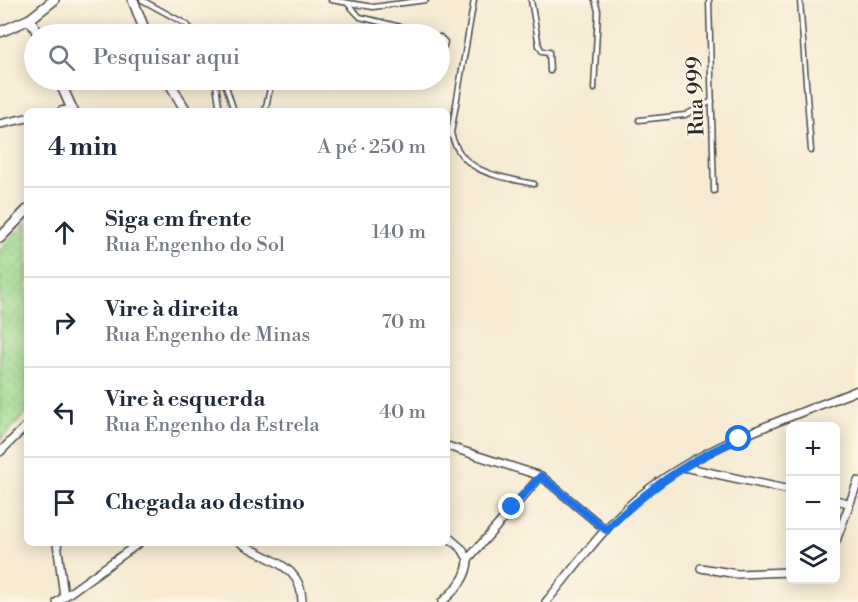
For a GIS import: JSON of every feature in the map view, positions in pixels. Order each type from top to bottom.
[{"type":"street","points":[[0,32],[30,19],[54,0]]},
{"type":"street","points":[[133,0],[142,24]]},
{"type":"street","points":[[30,19],[33,24]]},
{"type":"street","points":[[63,90],[72,108]]},
{"type":"street","points":[[174,90],[184,108]]},
{"type":"street","points":[[0,124],[24,119]]},
{"type":"street","points":[[0,238],[24,213]]},
{"type":"street","points":[[546,602],[606,530],[639,497],[719,447],[858,390]]},
{"type":"street","points":[[0,452],[24,428]]},
{"type":"street","points":[[450,447],[541,476],[606,530]]},
{"type":"street","points":[[684,467],[786,489]]},
{"type":"street","points":[[442,602],[455,591],[466,575],[468,559],[541,476]]},
{"type":"street","points":[[839,530],[858,481]]},
{"type":"street","points":[[840,501],[848,503]]},
{"type":"street","points":[[450,539],[462,549],[468,559]]},
{"type":"street","points":[[57,546],[64,596]]},
{"type":"street","points":[[57,602],[135,546]]},
{"type":"street","points":[[246,546],[290,570],[301,586],[302,602]]},
{"type":"street","points":[[701,568],[737,574],[786,573]]},
{"type":"lane","points":[[142,0],[186,24]]},
{"type":"lane","points":[[331,0],[373,7],[426,0]]},
{"type":"lane","points":[[474,0],[451,133],[454,146],[461,157],[481,172],[534,184]]},
{"type":"lane","points":[[531,0],[539,46],[542,51],[549,52],[550,71]]},
{"type":"lane","points":[[594,89],[598,10],[595,0]]},
{"type":"lane","name":"Rua 999","points":[[709,0],[714,191]]},
{"type":"lane","points":[[800,0],[811,151]]},
{"type":"lane","points":[[348,3],[360,17],[388,24]]},
{"type":"lane","points":[[217,90],[220,108]]},
{"type":"lane","points":[[228,90],[233,108]]},
{"type":"lane","points":[[266,108],[270,90]]},
{"type":"lane","points":[[639,120],[685,115],[712,101]]},
{"type":"green space","points":[[24,225],[24,415],[0,440],[0,250]]},
{"type":"route","points":[[512,507],[541,476],[606,530],[639,497],[662,481],[719,447],[739,439]]}]
